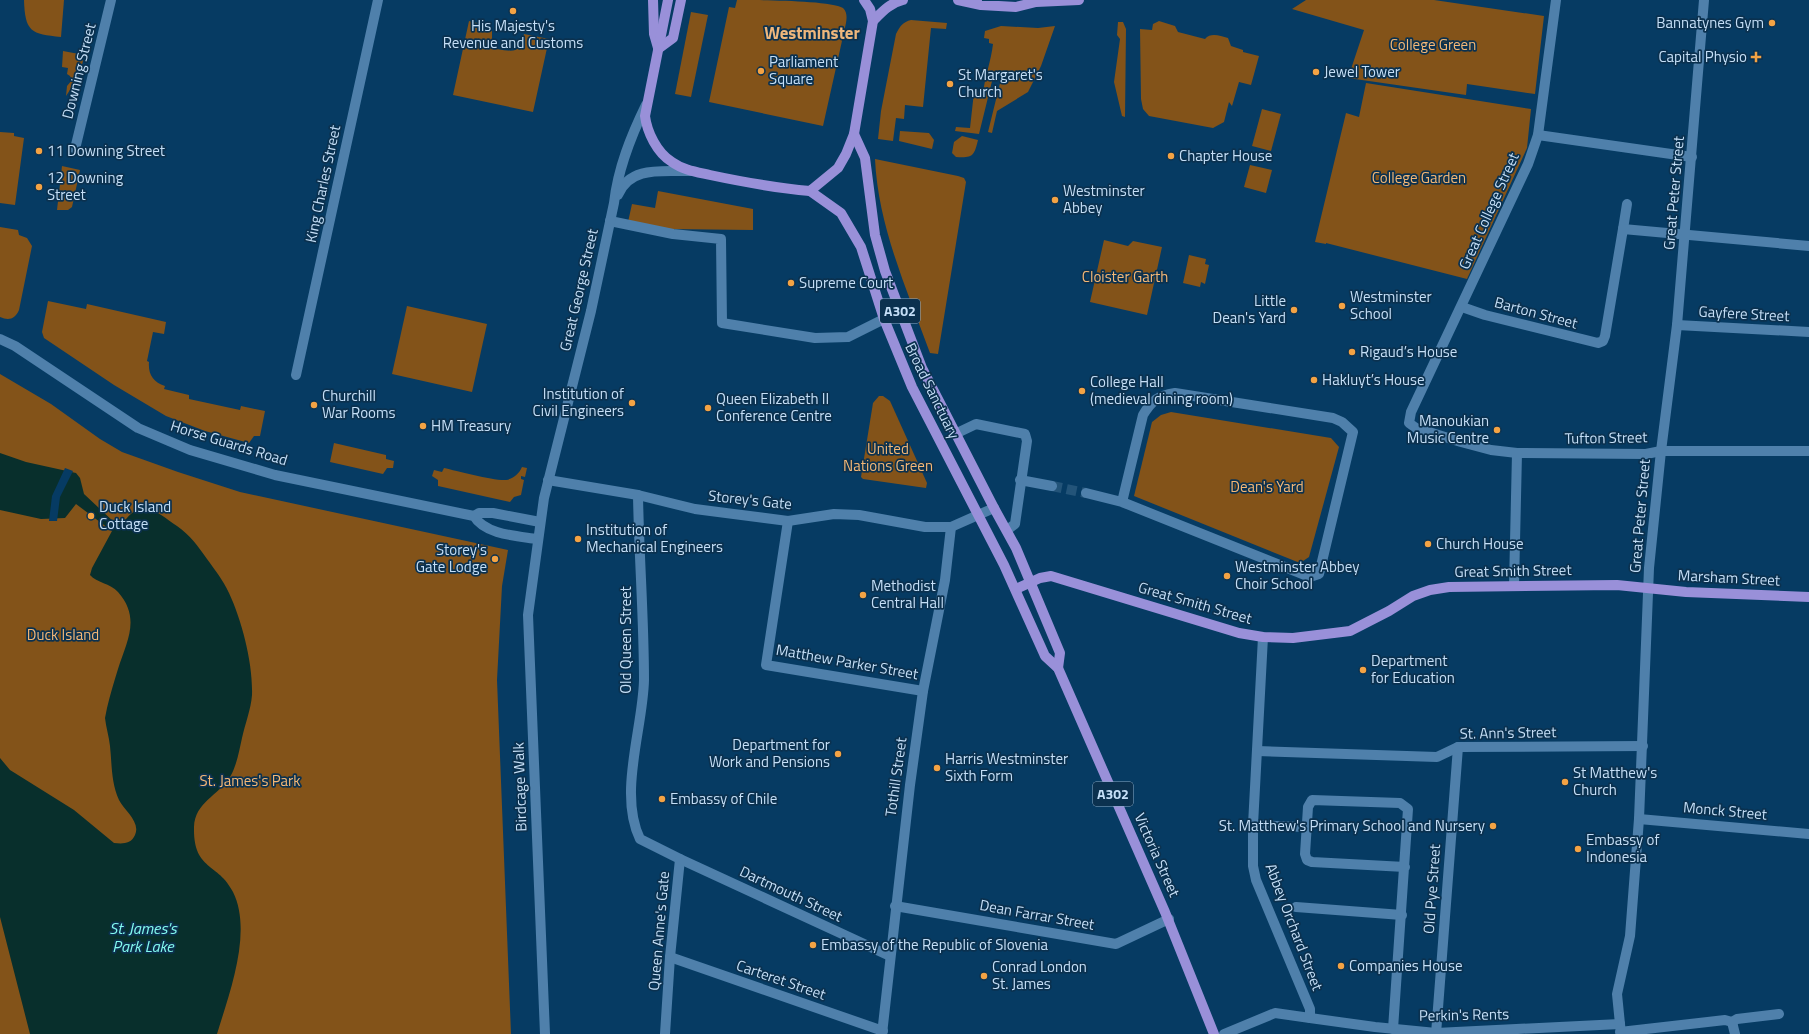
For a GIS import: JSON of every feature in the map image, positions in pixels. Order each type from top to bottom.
[{"type":"main road","name":"Great George Street","points":[[652,0],[654,34],[658,50]]},
{"type":"main road","name":"Great George Street","points":[[646,105],[668,0]]},
{"type":"main road","points":[[658,50],[673,38],[681,0]]},
{"type":"main road","points":[[810,191],[838,168],[846,154],[854,134],[873,21],[870,9],[864,0]]},
{"type":"main road","points":[[873,21],[884,10],[896,2],[903,0]]},
{"type":"main road","points":[[958,0],[981,5],[1016,7],[1034,1],[1079,0]]},
{"type":"main road","name":"A302","points":[[646,105],[646,123],[659,150],[672,163],[684,169],[733,180],[810,191]]},
{"type":"main road","name":"Broad Sanctuary","points":[[854,134],[865,158],[875,235],[885,271],[922,368],[994,508],[1007,530],[1031,583]]},
{"type":"main road","name":"Broad Sanctuary","points":[[810,191],[841,213],[852,230],[865,256],[884,320],[912,387],[1016,589]]},
{"type":"main road","name":"Great Smith Street","points":[[1016,589],[1040,578],[1051,576],[1239,633],[1263,637],[1293,638],[1350,631],[1389,611],[1413,596],[1430,590],[1449,587],[1607,585],[1649,588]]},
{"type":"main road","name":"Victoria Street","points":[[1031,583],[1060,653],[1058,668]]},
{"type":"main road","name":"Marsham Street","points":[[1649,588],[1686,592],[1809,597]]},
{"type":"main road","name":"Victoria Street","points":[[1016,589],[1045,656],[1058,668],[1169,920],[1214,1034]]},
{"type":"street","name":"Downing Street","points":[[75,148],[111,0]]},
{"type":"street","name":"King Charles Street","points":[[296,375],[378,0]]},
{"type":"street","name":"Great College Street","points":[[1409,423],[1411,412],[1462,307],[1528,164],[1538,135],[1556,0]]},
{"type":"street","name":"Great Peter Street","points":[[1620,1030],[1617,994],[1630,936],[1639,819],[1649,588],[1661,452],[1677,325],[1704,0]]},
{"type":"street","name":"Great George Street","points":[[537,539],[548,480],[591,311],[620,169],[632,134],[646,105]]},
{"type":"street","points":[[1538,135],[1692,157]]},
{"type":"street","points":[[614,203],[620,188],[627,180],[639,174],[650,171],[694,171]]},
{"type":"street","points":[[1627,204],[1623,229],[1685,236],[1809,246]]},
{"type":"street","points":[[610,221],[673,234],[721,239],[722,322],[815,338],[848,337],[884,320]]},
{"type":"street","name":"Barton Street","points":[[1462,307],[1485,315],[1592,343],[1603,342],[1623,229]]},
{"type":"street","name":"Gayfere Street","points":[[1677,325],[1809,332]]},
{"type":"street","name":"Horse Guards Road","points":[[0,339],[16,346],[138,428],[190,450],[275,475],[474,516],[477,521],[486,528],[537,539]]},
{"type":"street","points":[[1086,493],[1122,502],[1310,577],[1319,574],[1353,432],[1342,422],[1333,418],[1175,393],[1161,396],[1150,404],[1143,415],[1122,502]]},
{"type":"street","name":"Tufton Street","points":[[1409,423],[1416,428],[1461,442],[1491,450],[1517,453],[1646,454],[1661,452],[1809,451]]},
{"type":"street","points":[[956,434],[976,424],[1025,434],[1027,440],[1020,480],[1015,524],[1007,530]]},
{"type":"street","points":[[1514,586],[1517,453]]},
{"type":"street","name":"Storey's Gate","points":[[548,480],[638,495],[695,509],[788,521],[834,514],[859,515],[925,527],[951,526],[994,508]]},
{"type":"street","points":[[1020,480],[1052,486]]},
{"type":"street","name":"Old Queen Street","points":[[636,831],[632,802],[632,771],[644,682],[638,495]]},
{"type":"street","name":"Horse Guards Road","points":[[474,516],[479,512],[494,513],[540,522]]},
{"type":"street","name":"Matthew Parker Street","points":[[788,521],[766,664],[923,691]]},
{"type":"street","name":"Tothill Street","points":[[883,1032],[906,810],[923,691],[944,580],[951,526]]},
{"type":"street","name":"Birdcage Walk","points":[[537,539],[528,615],[545,1034]]},
{"type":"street","name":"Abbey Orchard Street","points":[[1263,637],[1253,825],[1253,866],[1256,880],[1310,1009],[1310,1018]]},
{"type":"street","name":"St. Ann's Street","points":[[1257,751],[1437,757],[1458,747],[1642,746]]},
{"type":"street","name":"Old Pye Street","points":[[1436,1033],[1458,747]]},
{"type":"street","points":[[1393,1029],[1402,915],[1405,868],[1408,809],[1400,803],[1318,799],[1312,800],[1308,807],[1305,854],[1306,860],[1312,862],[1405,868]]},
{"type":"street","name":"Monck Street","points":[[1639,819],[1809,834]]},
{"type":"street","points":[[1253,825],[1306,828]]},
{"type":"street","name":"Queen Anne's Gate","points":[[636,831],[640,839],[680,859],[670,957],[665,1034]]},
{"type":"street","name":"Dartmouth Street","points":[[680,859],[890,956]]},
{"type":"street","name":"Dean Farrar Street","points":[[895,906],[1116,944],[1169,920]]},
{"type":"street","points":[[1296,907],[1402,915]]},
{"type":"street","name":"Carteret Street","points":[[670,957],[883,1032]]},
{"type":"street","points":[[1224,1034],[1275,1013],[1310,1018]]},
{"type":"street","name":"Perkin's Rents","points":[[1310,1018],[1436,1033],[1620,1030],[1725,1020],[1732,1022],[1737,1019],[1779,1014]]},
{"type":"street","points":[[1732,1022],[1735,1034]]},
{"type":"green space","points":[[24,0],[64,0],[61,37],[36,32],[28,25]]},
{"type":"green space","points":[[737,0],[775,0],[824,3],[843,8],[847,19],[823,126],[709,102],[729,7],[735,8]]},
{"type":"green space","name":"College Green","points":[[1306,0],[1434,0],[1544,16],[1535,94],[1467,84],[1466,95],[1348,78],[1364,30],[1292,9]]},
{"type":"green space","points":[[691,12],[708,15],[691,97],[675,94]]},
{"type":"green space","points":[[911,20],[947,23],[946,29],[931,28],[923,107],[905,105],[904,119],[896,118],[893,141],[878,139],[881,111],[896,34],[902,25]]},
{"type":"green space","points":[[469,21],[489,26],[488,30],[492,31],[492,42],[497,49],[508,51],[516,50],[521,45],[524,34],[549,39],[533,112],[453,95]]},
{"type":"green space","points":[[1159,21],[1175,26],[1178,32],[1205,39],[1213,35],[1228,38],[1231,46],[1243,50],[1243,52],[1259,56],[1251,85],[1239,82],[1232,106],[1229,102],[1224,122],[1213,128],[1149,116],[1143,109],[1141,99],[1140,29],[1152,30],[1153,24]]},
{"type":"green space","points":[[1118,22],[1123,22],[1126,29],[1125,117],[1122,116],[1114,82],[1120,39],[1117,35]]},
{"type":"green space","points":[[1001,26],[1038,28],[1055,26],[1041,66],[1028,92],[997,111],[992,133],[988,132],[1002,75],[994,73],[979,134],[955,131],[956,127],[970,128],[974,92],[983,93],[993,44],[989,43],[989,39],[984,38],[985,31]]},
{"type":"green space","points":[[63,51],[79,54],[83,61],[79,76],[66,96],[67,86],[72,80],[67,74],[68,68],[62,67]]},
{"type":"green space","name":"College Garden","points":[[1366,83],[1531,109],[1527,148],[1467,279],[1326,243],[1315,242],[1346,113],[1359,117]]},
{"type":"green space","points":[[1262,109],[1281,114],[1271,151],[1252,146]]},
{"type":"green space","points":[[900,131],[929,133],[934,140],[932,149],[899,141]]},
{"type":"green space","points":[[0,132],[14,133],[14,136],[24,138],[15,205],[0,203]]},
{"type":"green space","points":[[962,136],[978,140],[977,145],[972,155],[966,157],[956,157],[952,153],[954,142]]},
{"type":"green space","points":[[875,159],[958,176],[964,178],[966,182],[938,354],[930,353],[895,258],[882,209],[877,184]]},
{"type":"green space","points":[[1250,165],[1272,170],[1266,193],[1244,187]]},
{"type":"green space","points":[[62,166],[80,170],[72,207],[68,210],[57,210]]},
{"type":"green space","points":[[658,191],[753,209],[753,230],[667,229],[628,222],[632,204],[655,208]]},
{"type":"green space","points":[[0,227],[18,230],[19,235],[27,238],[32,246],[19,310],[14,317],[9,319],[0,317]]},
{"type":"green space","name":"Cloister Garth","points":[[1104,240],[1128,246],[1133,241],[1162,247],[1147,315],[1090,302]]},
{"type":"green space","points":[[1189,255],[1206,259],[1205,264],[1209,265],[1205,284],[1201,282],[1200,287],[1183,283]]},
{"type":"green space","points":[[48,301],[86,309],[87,304],[166,322],[164,334],[153,332],[147,361],[149,362],[150,374],[154,380],[165,386],[164,389],[189,395],[189,399],[240,410],[241,406],[265,411],[260,436],[254,436],[249,443],[205,431],[166,416],[114,385],[44,338],[42,332]]},
{"type":"green space","points":[[407,306],[487,324],[472,392],[392,374]]},
{"type":"green space","name":"St. James's Park","points":[[0,374],[51,404],[100,439],[122,452],[178,472],[240,492],[508,550],[502,586],[497,680],[511,1034],[0,1034]]},
{"type":"green space","name":"United Nations Green","points":[[879,396],[883,396],[890,401],[927,483],[926,488],[863,479],[861,477],[873,403]]},
{"type":"green space","name":"Dean's Yard","points":[[1171,412],[1331,438],[1339,447],[1309,557],[1300,563],[1134,496],[1152,422],[1161,415]]},
{"type":"green space","points":[[334,443],[386,455],[386,459],[394,461],[393,468],[387,468],[383,474],[330,462]]},
{"type":"green space","points":[[522,467],[527,468],[525,477],[521,476],[521,479],[524,480],[521,495],[514,497],[510,502],[438,486],[438,480],[432,476],[434,470],[442,472],[444,468],[506,480],[516,476]]},
{"type":"water","name":"St. James's Park Lake","points":[[0,453],[26,462],[76,473],[80,478],[84,494],[115,523],[121,524],[131,514],[138,510],[150,510],[161,515],[182,529],[197,545],[222,579],[234,604],[249,656],[252,695],[238,758],[234,768],[225,784],[198,811],[195,818],[194,827],[195,841],[198,852],[202,859],[227,882],[233,892],[239,908],[241,925],[240,944],[233,982],[217,1034],[30,1034],[0,917],[0,758],[10,770],[74,810],[114,843],[129,842],[133,838],[135,835],[136,825],[121,804],[116,793],[105,718],[112,688],[128,639],[130,620],[129,611],[118,592],[90,575],[92,568],[112,531],[76,504],[65,518],[41,519],[0,510]]},
{"type":"pier","points":[[65,468],[73,471],[60,497],[57,521],[49,521],[52,496]]},
{"type":"tunnel","points":[[1052,486],[1086,493]]},
{"type":"place","name":"His Majesty's Revenue and Customs","points":[[513,11]]},
{"type":"place","name":"Bannatynes Gym","points":[[1772,23]]},
{"type":"place","name":"Capital Physio","points":[[1756,57]]},
{"type":"place","name":"Parliament Square","points":[[761,71]]},
{"type":"place","name":"Jewel Tower","points":[[1316,72]]},
{"type":"place","name":"St Margaret's Church","points":[[950,84]]},
{"type":"place","name":"11 Downing Street","points":[[39,151]]},
{"type":"place","name":"Chapter House","points":[[1171,156]]},
{"type":"place","name":"12 Downing Street","points":[[39,187]]},
{"type":"place","name":"Westminster Abbey","points":[[1055,200]]},
{"type":"place","name":"Supreme Court","points":[[791,283]]},
{"type":"place","name":"Westminster School","points":[[1342,306]]},
{"type":"place","name":"Little Dean's Yard","points":[[1294,310]]},
{"type":"place","name":"Rigaud’s House","points":[[1352,352]]},
{"type":"place","name":"Hakluyt’s House","points":[[1314,380]]},
{"type":"place","name":"College Hall (medieval dining room)","points":[[1082,391]]},
{"type":"place","name":"Institution of Civil Engineers","points":[[632,403]]},
{"type":"place","name":"Churchill War Rooms","points":[[314,405]]},
{"type":"place","name":"Queen Elizabeth II Conference Centre","points":[[708,408]]},
{"type":"place","name":"HM Treasury","points":[[423,426]]},
{"type":"place","name":"Manoukian Music Centre","points":[[1497,430]]},
{"type":"place","name":"Duck Island Cottage","points":[[91,516]]},
{"type":"place","name":"Institution of Mechanical Engineers","points":[[578,539]]},
{"type":"place","name":"Church House","points":[[1428,544]]},
{"type":"place","name":"Storey's Gate Lodge","points":[[495,559]]},
{"type":"place","name":"Westminster Abbey Choir School","points":[[1227,576]]},
{"type":"place","name":"Methodist Central Hall","points":[[863,595]]},
{"type":"place","name":"Department for Education","points":[[1363,670]]},
{"type":"place","name":"Department for Work and Pensions","points":[[838,754]]},
{"type":"place","name":"Harris Westminster Sixth Form","points":[[937,768]]},
{"type":"place","name":"St Matthew's Church","points":[[1565,782]]},
{"type":"place","name":"Embassy of Chile","points":[[662,799]]},
{"type":"place","name":"St. Matthew's Primary School and Nursery","points":[[1493,826]]},
{"type":"place","name":"Embassy of Indonesia","points":[[1578,849]]},
{"type":"place","name":"Embassy of the Republic of Slovenia","points":[[813,945]]},
{"type":"place","name":"Companies House","points":[[1341,966]]},
{"type":"place","name":"Conrad London St. James","points":[[984,976]]},
{"type":"district","name":"Westminster","points":[[812,33]]},
{"type":"park label","name":"Duck Island","points":[[63,635]]}]
